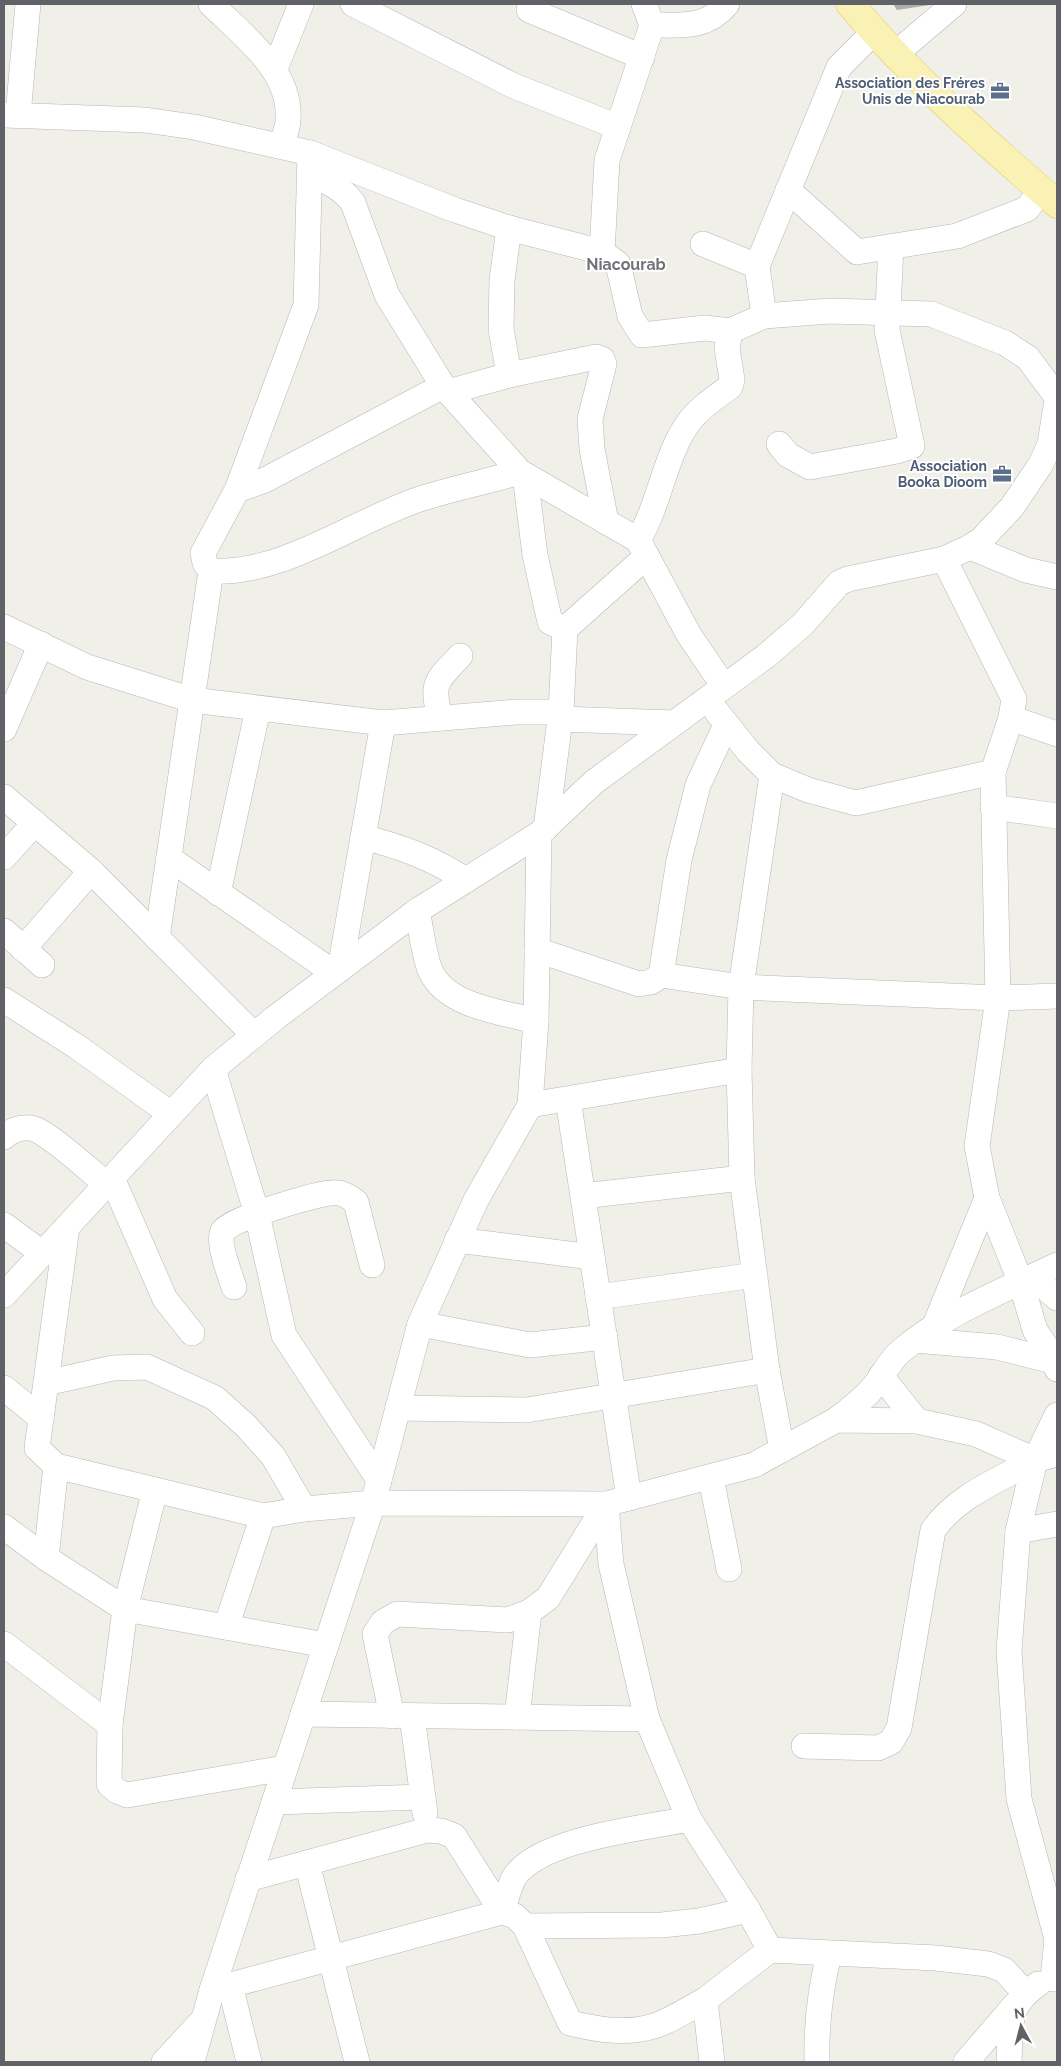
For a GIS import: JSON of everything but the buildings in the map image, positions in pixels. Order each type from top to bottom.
[{"type":"main road","points":[[850,4],[894,55],[947,108],[1049,197]]},
{"type":"street","points":[[28,4],[13,72],[11,115],[155,122],[194,126],[281,146],[310,164],[346,193],[353,203],[387,295],[446,389],[522,474],[606,522],[642,548],[716,692],[726,725],[772,775],[808,790],[856,803],[993,772]]},
{"type":"street","points":[[211,4],[275,69],[288,110],[288,121],[281,146]]},
{"type":"street","points":[[275,69],[301,4]]},
{"type":"street","points":[[353,4],[514,86],[618,127]]},
{"type":"street","points":[[602,252],[607,160],[642,57],[648,14],[686,26],[711,20],[727,4]]},
{"type":"street","points":[[894,55],[954,4]]},
{"type":"street","points":[[529,10],[642,57]]},
{"type":"street","points":[[764,316],[757,266],[840,67],[874,32]]},
{"type":"street","points":[[4,1295],[213,1069],[254,1035],[417,911],[543,831],[594,782],[766,656],[803,624],[839,583],[944,559],[970,547],[1012,507],[1041,464],[1050,444],[1055,422],[1057,398],[1028,358],[1005,343],[931,314],[888,311],[830,311],[764,316],[730,331],[705,328],[642,335],[630,316],[618,264],[602,252],[509,228],[310,164]]},
{"type":"street","points":[[157,938],[211,571],[205,563],[203,553],[237,490],[306,305],[310,164]]},
{"type":"street","points":[[788,190],[857,252],[957,236],[1026,209],[1049,197]]},
{"type":"street","points":[[509,228],[502,280],[501,329],[509,375]]},
{"type":"street","points":[[702,244],[757,266]]},
{"type":"street","points":[[778,444],[788,455],[810,467],[897,451],[912,446],[891,353],[888,311],[891,247]]},
{"type":"street","points":[[192,2062],[204,2018],[221,1987],[248,1879],[376,1491],[420,1324],[476,1200],[530,1105],[536,1021],[537,950],[543,831],[560,716],[564,629],[642,548],[652,512],[676,446],[689,422],[705,406],[730,387],[732,380],[727,348],[730,331]]},
{"type":"street","points":[[237,490],[265,480],[446,389],[596,357],[602,358],[604,364],[590,419],[592,449],[606,522]]},
{"type":"street","points":[[211,571],[248,570],[290,555],[417,500],[522,474]]},
{"type":"street","points":[[522,474],[535,555],[550,622],[564,629]]},
{"type":"street","points":[[970,547],[1026,570],[1057,577]]},
{"type":"street","points":[[944,559],[1013,693],[1011,718],[993,772],[998,998],[977,1146],[988,1198],[1027,1280],[1036,1330],[1056,1364]]},
{"type":"street","points":[[4,627],[88,667],[192,700],[383,724],[516,712],[674,723]]},
{"type":"street","points":[[4,729],[40,644]]},
{"type":"street","points":[[440,718],[434,690],[436,681],[460,656]]},
{"type":"street","points":[[218,893],[258,709]]},
{"type":"street","points":[[1011,718],[1057,734]]},
{"type":"street","points":[[337,971],[383,724]]},
{"type":"street","points":[[661,975],[679,860],[698,785],[726,725]]},
{"type":"street","points":[[772,775],[741,987],[739,1070],[742,1178],[767,1370],[782,1450]]},
{"type":"street","points":[[4,797],[91,871],[254,1035]]},
{"type":"street","points":[[994,807],[1057,816]]},
{"type":"street","points":[[4,857],[35,824]]},
{"type":"street","points":[[363,837],[438,861],[466,880]]},
{"type":"street","points":[[169,858],[218,893],[337,971]]},
{"type":"street","points":[[23,950],[91,871]]},
{"type":"street","points":[[417,911],[430,971],[445,990],[464,1001],[536,1021]]},
{"type":"street","points":[[4,931],[42,965]]},
{"type":"street","points":[[537,950],[639,984],[651,982],[661,975],[741,987],[998,998],[1057,996]]},
{"type":"street","points":[[4,1001],[76,1046],[171,1114]]},
{"type":"street","points":[[213,1069],[256,1214],[284,1335],[376,1491]]},
{"type":"street","points":[[530,1105],[739,1070]]},
{"type":"street","points":[[568,1099],[614,1396],[618,1501],[611,1564],[647,1719],[689,1819],[748,1910],[770,1950]]},
{"type":"street","points":[[4,1137],[9,1132],[23,1127],[38,1130],[109,1181],[165,1300],[192,1333]]},
{"type":"street","points":[[583,1196],[742,1178]]},
{"type":"street","points":[[234,1287],[220,1240],[223,1230],[231,1223],[256,1214],[330,1193],[343,1194],[356,1202],[372,1265]]},
{"type":"street","points":[[935,1325],[988,1198]]},
{"type":"street","points":[[4,1225],[42,1253]]},
{"type":"street","points":[[67,1227],[37,1448],[56,1466],[263,1516],[304,1509],[376,1491],[618,1501],[711,1478],[754,1465],[836,1420],[864,1397],[898,1353],[935,1325],[957,1311],[1057,1265]]},
{"type":"street","points":[[457,1240],[592,1258]]},
{"type":"street","points":[[598,1297],[754,1275]]},
{"type":"street","points":[[1027,1280],[1057,1298]]},
{"type":"street","points":[[420,1324],[530,1345],[604,1337]]},
{"type":"street","points":[[915,1340],[997,1347],[1056,1364]]},
{"type":"street","points":[[46,1383],[113,1368],[147,1367],[215,1398],[246,1426],[273,1456],[304,1509]]},
{"type":"street","points":[[398,1408],[527,1410],[767,1370]]},
{"type":"street","points":[[881,1376],[917,1421]]},
{"type":"street","points":[[4,1388],[41,1418]]},
{"type":"street","points":[[966,2062],[1020,1999],[1038,1984],[1055,1979],[1057,1939],[1018,1799],[1009,1651],[1018,1531],[1046,1457],[1057,1416]]},
{"type":"street","points":[[836,1420],[917,1421],[976,1434],[1046,1457]]},
{"type":"street","points":[[804,1746],[878,1748],[891,1742],[900,1728],[933,1530],[944,1514],[961,1500],[1046,1457]]},
{"type":"street","points":[[46,1558],[56,1466]]},
{"type":"street","points":[[711,1478],[729,1569]]},
{"type":"street","points":[[155,1490],[125,1609],[110,1725],[109,1784],[117,1791],[127,1795],[285,1768]]},
{"type":"street","points":[[427,1830],[423,1797],[402,1716],[375,1634],[383,1622],[397,1614],[508,1620],[529,1612],[548,1598],[618,1501]]},
{"type":"street","points":[[226,1627],[263,1516]]},
{"type":"street","points":[[1018,1531],[1057,1524]]},
{"type":"street","points":[[4,1527],[46,1558],[125,1609],[326,1645]]},
{"type":"street","points":[[516,1717],[529,1612]]},
{"type":"street","points":[[4,1644],[110,1725]]},
{"type":"street","points":[[303,1714],[647,1719]]},
{"type":"street","points":[[274,1802],[423,1797]]},
{"type":"street","points":[[502,1912],[516,1876],[537,1858],[569,1842],[689,1819]]},
{"type":"street","points":[[248,1879],[427,1830],[441,1831],[454,1836],[502,1912]]},
{"type":"street","points":[[307,1863],[357,2062]]},
{"type":"street","points":[[525,1926],[662,1925],[699,1921],[748,1910]]},
{"type":"street","points":[[221,1987],[502,1912],[515,1916],[525,1926],[570,2023],[602,2030],[630,2031],[658,2025],[705,2000],[770,1950],[936,1958],[988,1964],[1004,1970],[1020,1999]]},
{"type":"street","points":[[818,2062],[816,2029],[819,1993],[829,1954]]},
{"type":"street","points":[[221,1987],[249,2062]]},
{"type":"street","points":[[1009,2062],[1011,2019],[1020,1999]]},
{"type":"street","points":[[705,2000],[712,2062]]},
{"type":"street","points":[[164,2062],[204,2018]]},
{"type":"place","name":"Association des Fréres Unis de Niacourab","points":[[1000,91]]},
{"type":"place","name":"Association Booka Dioom","points":[[1002,474]]},
{"type":"district","name":"Niacourab","points":[[626,264]]}]
